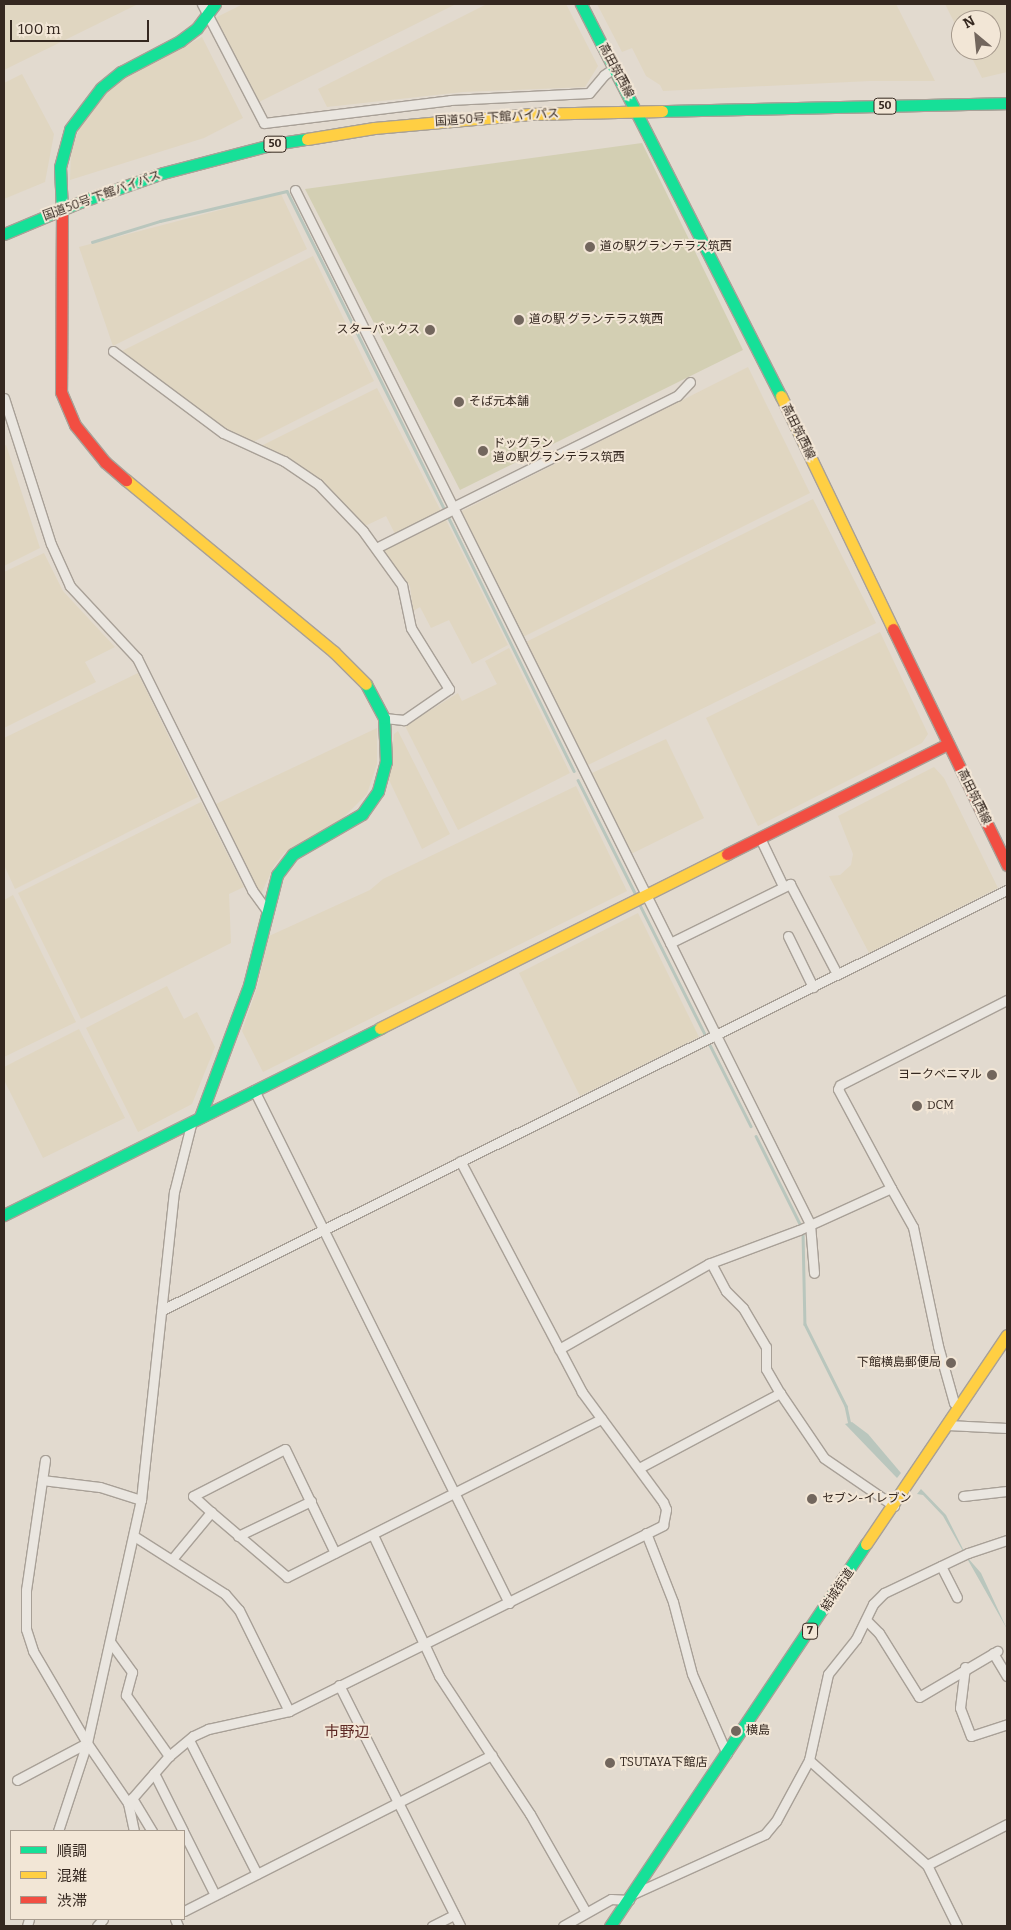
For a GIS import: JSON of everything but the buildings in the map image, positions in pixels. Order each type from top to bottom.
[{"type":"main road","points":[[196,1119],[249,985],[272,885],[285,862],[301,848],[354,820],[378,790],[386,762],[384,718],[368,686],[334,652],[105,462],[75,425],[64,404],[59,377],[63,208],[60,167],[63,146],[88,104],[110,79],[180,41],[207,15],[215,4]]},
{"type":"main road","name":"高田筑西線","points":[[581,4],[762,357],[1007,865]]},
{"type":"main road","name":"国道50号 下館バイパス","points":[[4,234],[63,208],[163,173],[291,141],[435,121],[637,111],[1007,103]]},
{"type":"main road","points":[[4,1215],[948,744]]},
{"type":"main road","name":"結城街道","points":[[610,1926],[894,1506],[1007,1334]]},
{"type":"street","points":[[202,4],[264,123],[450,100],[589,93],[604,75],[614,68]]},
{"type":"street","points":[[294,190],[641,898],[670,943],[715,1036],[805,1227],[814,1273]]},
{"type":"street","points":[[113,351],[224,433],[284,461],[318,484],[354,519],[376,548],[402,585],[411,628],[449,689],[404,720],[384,718]]},
{"type":"street","points":[[376,548],[676,396],[690,382]]},
{"type":"street","points":[[4,398],[51,544],[70,586],[137,658],[252,890],[267,911]]},
{"type":"street","points":[[760,838],[783,886]]},
{"type":"street","points":[[670,943],[783,886],[792,886],[837,974]]},
{"type":"street","points":[[162,1310],[1007,890]]},
{"type":"street","points":[[788,936],[813,986]]},
{"type":"street","points":[[959,1406],[954,1403],[938,1346],[913,1227],[838,1089],[840,1085],[1007,1000]]},
{"type":"street","points":[[254,1090],[509,1603]]},
{"type":"street","points":[[58,1830],[87,1743],[142,1500],[174,1192],[196,1119]]},
{"type":"street","points":[[134,1830],[130,1800],[169,1756],[189,1740],[208,1729],[289,1711],[663,1525],[666,1509],[639,1468],[601,1419],[559,1349],[460,1161]]},
{"type":"street","points":[[559,1349],[711,1263],[805,1227],[891,1188]]},
{"type":"street","points":[[711,1263],[726,1291],[743,1308],[766,1347],[766,1369],[824,1458],[894,1506]]},
{"type":"street","points":[[639,1468],[780,1393]]},
{"type":"street","points":[[336,1553],[285,1449],[193,1496],[287,1577],[373,1535],[601,1419]]},
{"type":"street","points":[[946,1425],[1007,1428]]},
{"type":"street","points":[[45,1460],[26,1590],[26,1629],[32,1650],[87,1743],[151,1830]]},
{"type":"street","points":[[42,1480],[100,1487],[142,1500]]},
{"type":"street","points":[[962,1496],[1007,1491]]},
{"type":"street","points":[[238,1536],[311,1501]]},
{"type":"street","points":[[173,1558],[211,1512]]},
{"type":"street","points":[[646,1533],[673,1602],[692,1674],[727,1754]]},
{"type":"street","points":[[373,1535],[425,1642],[439,1676],[492,1755],[586,1912]]},
{"type":"street","points":[[134,1536],[173,1558],[225,1594],[240,1610],[289,1711]]},
{"type":"street","name":"結城街道","points":[[631,1897],[765,1834],[776,1822],[809,1760],[828,1674],[856,1639],[873,1604],[884,1593],[965,1555],[1007,1540]]},
{"type":"street","points":[[941,1566],[957,1597]]},
{"type":"street","points":[[866,1620],[878,1633],[919,1697],[965,1667],[995,1652],[1007,1676]]},
{"type":"street","points":[[111,1643],[132,1672],[126,1695],[169,1756]]},
{"type":"street","points":[[965,1667],[960,1708],[971,1736],[1007,1724]]},
{"type":"street","points":[[339,1685],[460,1926]]},
{"type":"street","points":[[189,1740],[257,1874]]},
{"type":"street","points":[[16,1780],[87,1743]]},
{"type":"street","points":[[185,1910],[399,1804],[492,1755]]},
{"type":"street","points":[[809,1760],[927,1865],[957,1926]]},
{"type":"street","points":[[154,1773],[182,1830]]},
{"type":"street","points":[[927,1865],[1007,1824]]},
{"type":"street","points":[[185,1836],[215,1895]]},
{"type":"street","points":[[563,1926],[611,1899],[631,1897]]},
{"type":"street","points":[[432,1926],[454,1915]]},
{"type":"shaded area","points":[[4,4],[138,4],[4,70]]},
{"type":"shaded area","points":[[243,4],[456,4],[257,103],[215,18]]},
{"type":"shaded area","points":[[487,4],[566,4],[598,66],[585,87],[463,92],[327,107],[318,89]]},
{"type":"shaded area","points":[[597,4],[896,4],[935,81],[870,81],[663,91],[660,85],[646,76],[632,48],[622,52]]},
{"type":"shaded area","points":[[945,4],[1007,4],[1007,72],[982,78],[973,60],[1001,60],[1001,10],[951,10],[951,16]]},
{"type":"shaded area","points":[[202,37],[243,118],[204,138],[70,180],[71,151],[80,127],[109,87]]},
{"type":"shaded area","points":[[22,74],[54,134],[45,182],[4,199],[4,83]]},
{"type":"shaded area","points":[[642,143],[743,350],[460,490],[305,189]]},
{"type":"shaded area","points":[[281,194],[307,249],[113,346],[79,247]]},
{"type":"shaded area","points":[[313,256],[374,381],[253,442],[230,431],[169,391],[120,352]]},
{"type":"shaded area","points":[[748,367],[810,493],[523,637],[460,512]]},
{"type":"shaded area","points":[[377,388],[441,511],[395,534],[386,516],[365,526],[323,486],[261,446]]},
{"type":"shaded area","points":[[6,445],[40,548],[4,566],[4,446]]},
{"type":"shaded area","points":[[813,499],[876,623],[586,766],[526,642]]},
{"type":"shaded area","points":[[445,518],[508,645],[472,664],[449,620],[431,628],[420,607],[413,611],[410,586],[382,550]]},
{"type":"shaded area","points":[[44,553],[63,591],[115,647],[85,662],[96,682],[4,728],[4,572]]},
{"type":"shaded area","points":[[880,632],[928,734],[922,743],[758,826],[706,718]]},
{"type":"shaded area","points":[[509,648],[570,773],[458,830],[405,726],[458,693],[462,701],[497,684],[485,661]]},
{"type":"shaded area","points":[[138,673],[198,797],[15,889],[4,865],[4,738]]},
{"type":"shaded area","points":[[377,728],[377,764],[367,794],[343,818],[284,853],[274,866],[260,896],[216,804]]},
{"type":"shaded area","points":[[398,731],[450,834],[422,849],[389,780],[394,734]]},
{"type":"shaded area","points":[[666,739],[704,818],[631,854],[592,777],[592,773]]},
{"type":"shaded area","points":[[934,767],[944,778],[998,888],[869,953],[829,876],[840,875],[851,865],[853,854],[838,816]]},
{"type":"shaded area","points":[[576,786],[627,891],[263,1072],[242,1031],[257,988],[269,936],[370,890],[383,879]]},
{"type":"shaded area","points":[[201,802],[244,887],[229,894],[231,943],[81,1019],[18,893]]},
{"type":"shaded area","points":[[13,895],[76,1022],[4,1057],[4,900]]},
{"type":"shaded area","points":[[638,913],[699,1037],[580,1096],[519,973]]},
{"type":"shaded area","points":[[167,986],[184,1019],[197,1012],[215,1047],[192,1104],[138,1132],[86,1028]]},
{"type":"shaded area","points":[[79,1029],[125,1118],[43,1158],[4,1080],[4,1067]]},
{"type":"shaded area","points":[[852,1422],[868,1434],[901,1473],[897,1478],[845,1424]]},
{"type":"shaded area","points":[[921,1489],[946,1515],[967,1557],[981,1573],[1007,1629],[943,1516],[923,1495],[917,1494]]},
{"type":"waterway","points":[[92,242],[160,221],[287,191],[574,771]]},
{"type":"waterway","points":[[578,780],[636,895]]},
{"type":"waterway","points":[[639,903],[706,1036]]},
{"type":"waterway","points":[[709,1043],[751,1126]]},
{"type":"waterway","points":[[756,1136],[801,1226]]},
{"type":"waterway","points":[[803,1232],[805,1324],[846,1406],[850,1425]]},
{"type":"traffic: fast","points":[[62,211],[60,167],[70,129],[101,88],[121,72],[180,41],[197,28],[215,4]]},
{"type":"traffic: fast","points":[[581,4],[781,396]]},
{"type":"traffic: fast","points":[[662,111],[1007,103]]},
{"type":"traffic: fast","points":[[4,234],[80,202],[163,173],[274,144],[307,139]]},
{"type":"traffic: fast","points":[[200,1117],[249,985],[277,875],[293,854],[362,814],[378,791],[386,762],[384,718],[366,684]]},
{"type":"traffic: fast","points":[[4,1215],[380,1028]]},
{"type":"traffic: fast","points":[[610,1926],[866,1544]]},
{"type":"traffic: slow","points":[[307,139],[374,128],[530,114],[662,111]]},
{"type":"traffic: slow","points":[[781,396],[893,629]]},
{"type":"traffic: slow","points":[[126,480],[334,652],[366,684]]},
{"type":"traffic: slow","points":[[380,1028],[727,854]]},
{"type":"traffic: slow","points":[[866,1544],[1007,1335]]},
{"type":"traffic: jam","points":[[62,211],[61,392],[75,425],[105,462],[126,480]]},
{"type":"traffic: jam","points":[[893,629],[1007,865]]},
{"type":"traffic: jam","points":[[727,854],[948,744]]},
{"type":"place","name":"道の駅グランテラス筑西","points":[[590,247]]},
{"type":"place","name":"道の駅 グランテラス筑西","points":[[519,320]]},
{"type":"place","name":"スターバックス","points":[[430,330]]},
{"type":"place","name":"そば元本舗","points":[[459,402]]},
{"type":"place","name":"ドッグラン 道の駅グランテラス筑西","points":[[483,451]]},
{"type":"place","name":"ヨークベニマル","points":[[992,1075]]},
{"type":"place","name":"DCM","points":[[917,1106]]},
{"type":"place","name":"下館横島郵便局","points":[[951,1363]]},
{"type":"place","name":"セブン-イレブン","points":[[812,1499]]},
{"type":"place","name":"横島","points":[[736,1731]]},
{"type":"place","name":"TSUTAYA下館店","points":[[610,1763]]},
{"type":"district","name":"市野辺","points":[[347,1733]]}]
